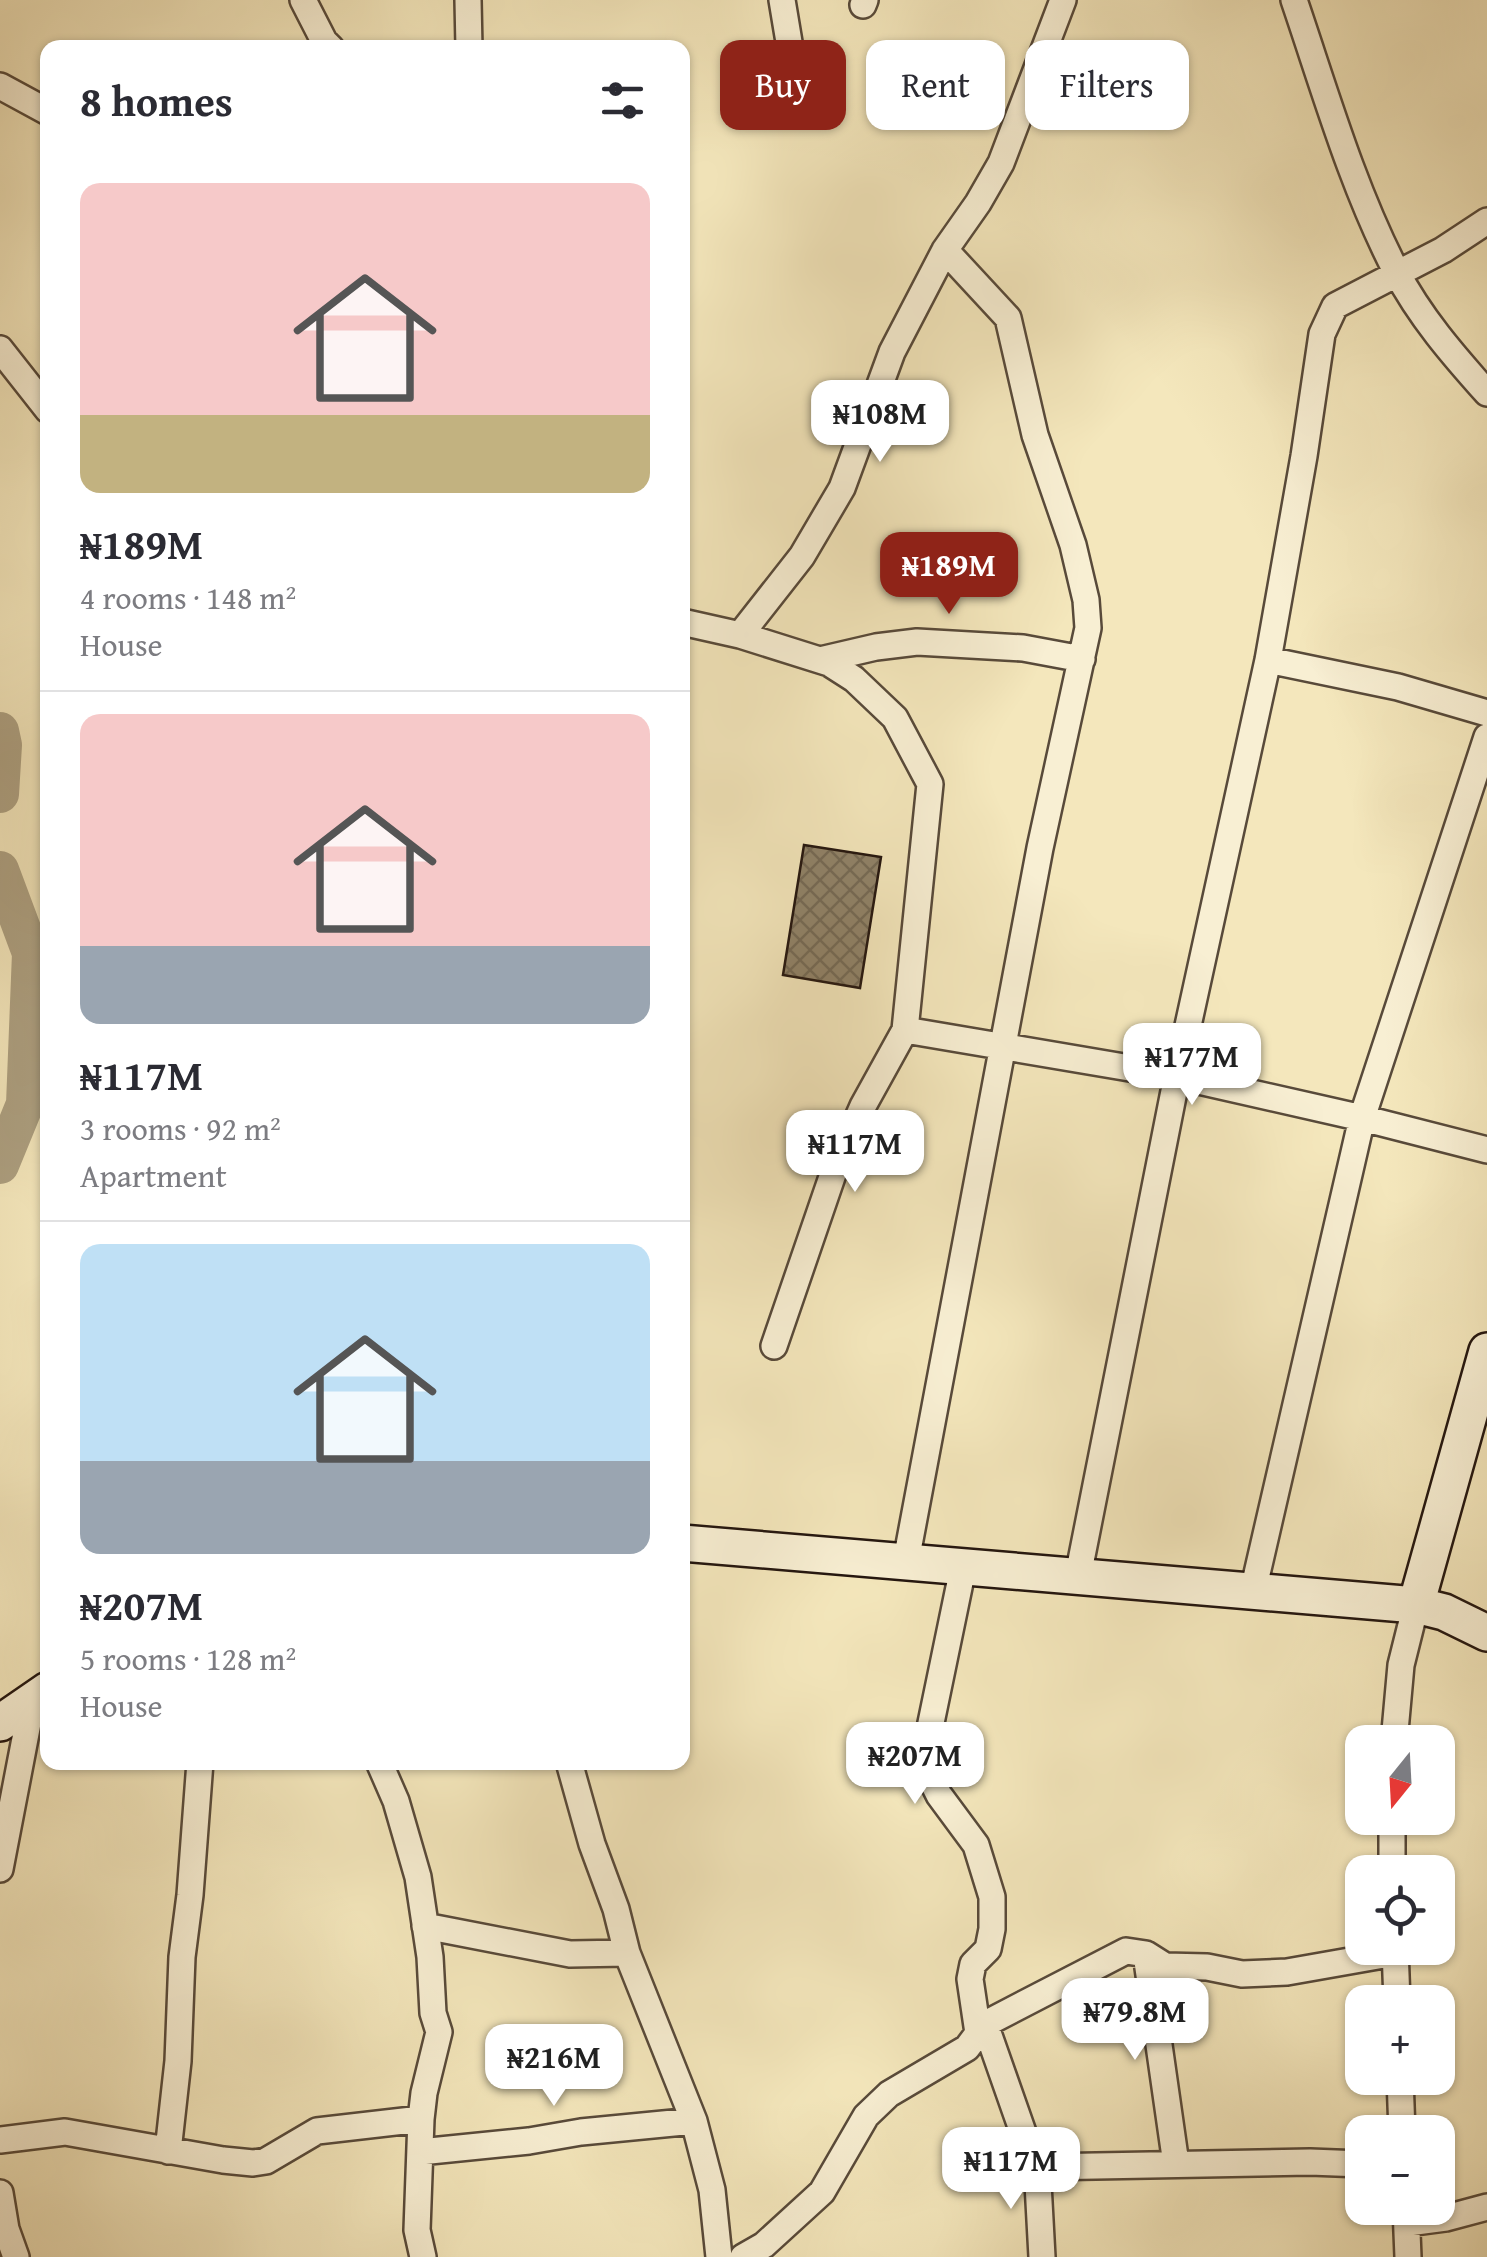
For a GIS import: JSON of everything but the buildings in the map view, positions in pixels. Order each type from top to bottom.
[{"type":"main road","points":[[1416,1605],[1487,1351]]},
{"type":"main road","points":[[690,1544],[1416,1605],[1444,1612],[1487,1633]]},
{"type":"main road","points":[[0,1723],[40,1696]]},
{"type":"street","points":[[304,0],[323,40]]},
{"type":"street","points":[[468,0],[469,40]]},
{"type":"street","points":[[782,0],[789,40]]},
{"type":"street","points":[[740,635],[802,556],[842,488],[892,352],[945,250],[1000,163],[1063,0]]},
{"type":"street","points":[[1294,0],[1366,208],[1397,274],[1439,340],[1487,394]]},
{"type":"street","points":[[0,86],[40,108]]},
{"type":"street","points":[[1078,1576],[1177,1076],[1268,660],[1322,334],[1334,306],[1443,250],[1487,222]]},
{"type":"street","points":[[906,1561],[1040,848],[1088,628],[1073,544],[1035,436],[1008,318],[945,250]]},
{"type":"street","points":[[0,349],[40,400]]},
{"type":"street","points":[[690,624],[829,663],[895,718],[930,784],[905,1030],[863,1106],[833,1174],[774,1346]]},
{"type":"street","points":[[820,660],[917,642],[1023,648],[1082,659]]},
{"type":"street","points":[[1268,660],[1398,687],[1487,713]]},
{"type":"street","points":[[1253,1591],[1362,1118],[1487,737]]},
{"type":"street","points":[[905,1030],[1177,1076],[1487,1150]]},
{"type":"street","points":[[962,1568],[926,1747],[927,1771],[976,1846],[992,1897],[988,1950],[973,1964],[970,1980],[982,2029],[1033,2161],[1042,2167],[1345,2163]]},
{"type":"street","points":[[1395,1725],[1400,1665],[1416,1605]]},
{"type":"street","points":[[0,1869],[40,1696]]},
{"type":"street","points":[[168,2151],[199,1770]]},
{"type":"street","points":[[383,1770],[418,1876],[438,2032],[421,2119],[417,2230],[424,2257]]},
{"type":"street","points":[[572,1770],[627,1952],[694,2121],[712,2190],[719,2257]]},
{"type":"street","points":[[425,1926],[570,1954],[627,1952]]},
{"type":"street","points":[[743,2257],[764,2245],[822,2192],[866,2116],[889,2094],[966,2048],[982,2029],[1126,1951],[1146,1954],[1165,1966],[1207,1967],[1242,1974],[1287,1972],[1345,1960]]},
{"type":"street","points":[[1146,1954],[1176,2164]]},
{"type":"street","points":[[0,2140],[65,2132],[253,2163],[266,2161],[317,2131],[421,2119]]},
{"type":"street","points":[[420,2152],[694,2121]]},
{"type":"street","points":[[1037,2165],[1042,2257]]},
{"type":"street","points":[[0,2193],[16,2257]]},
{"type":"street","points":[[1455,2215],[1487,2206]]},
{"type":"street","points":[[1407,2225],[1408,2257]]},
{"type":"waterway","points":[[0,731],[0,794]]},
{"type":"waterway","points":[[0,870],[31,953],[25,1104],[0,1165]]}]
